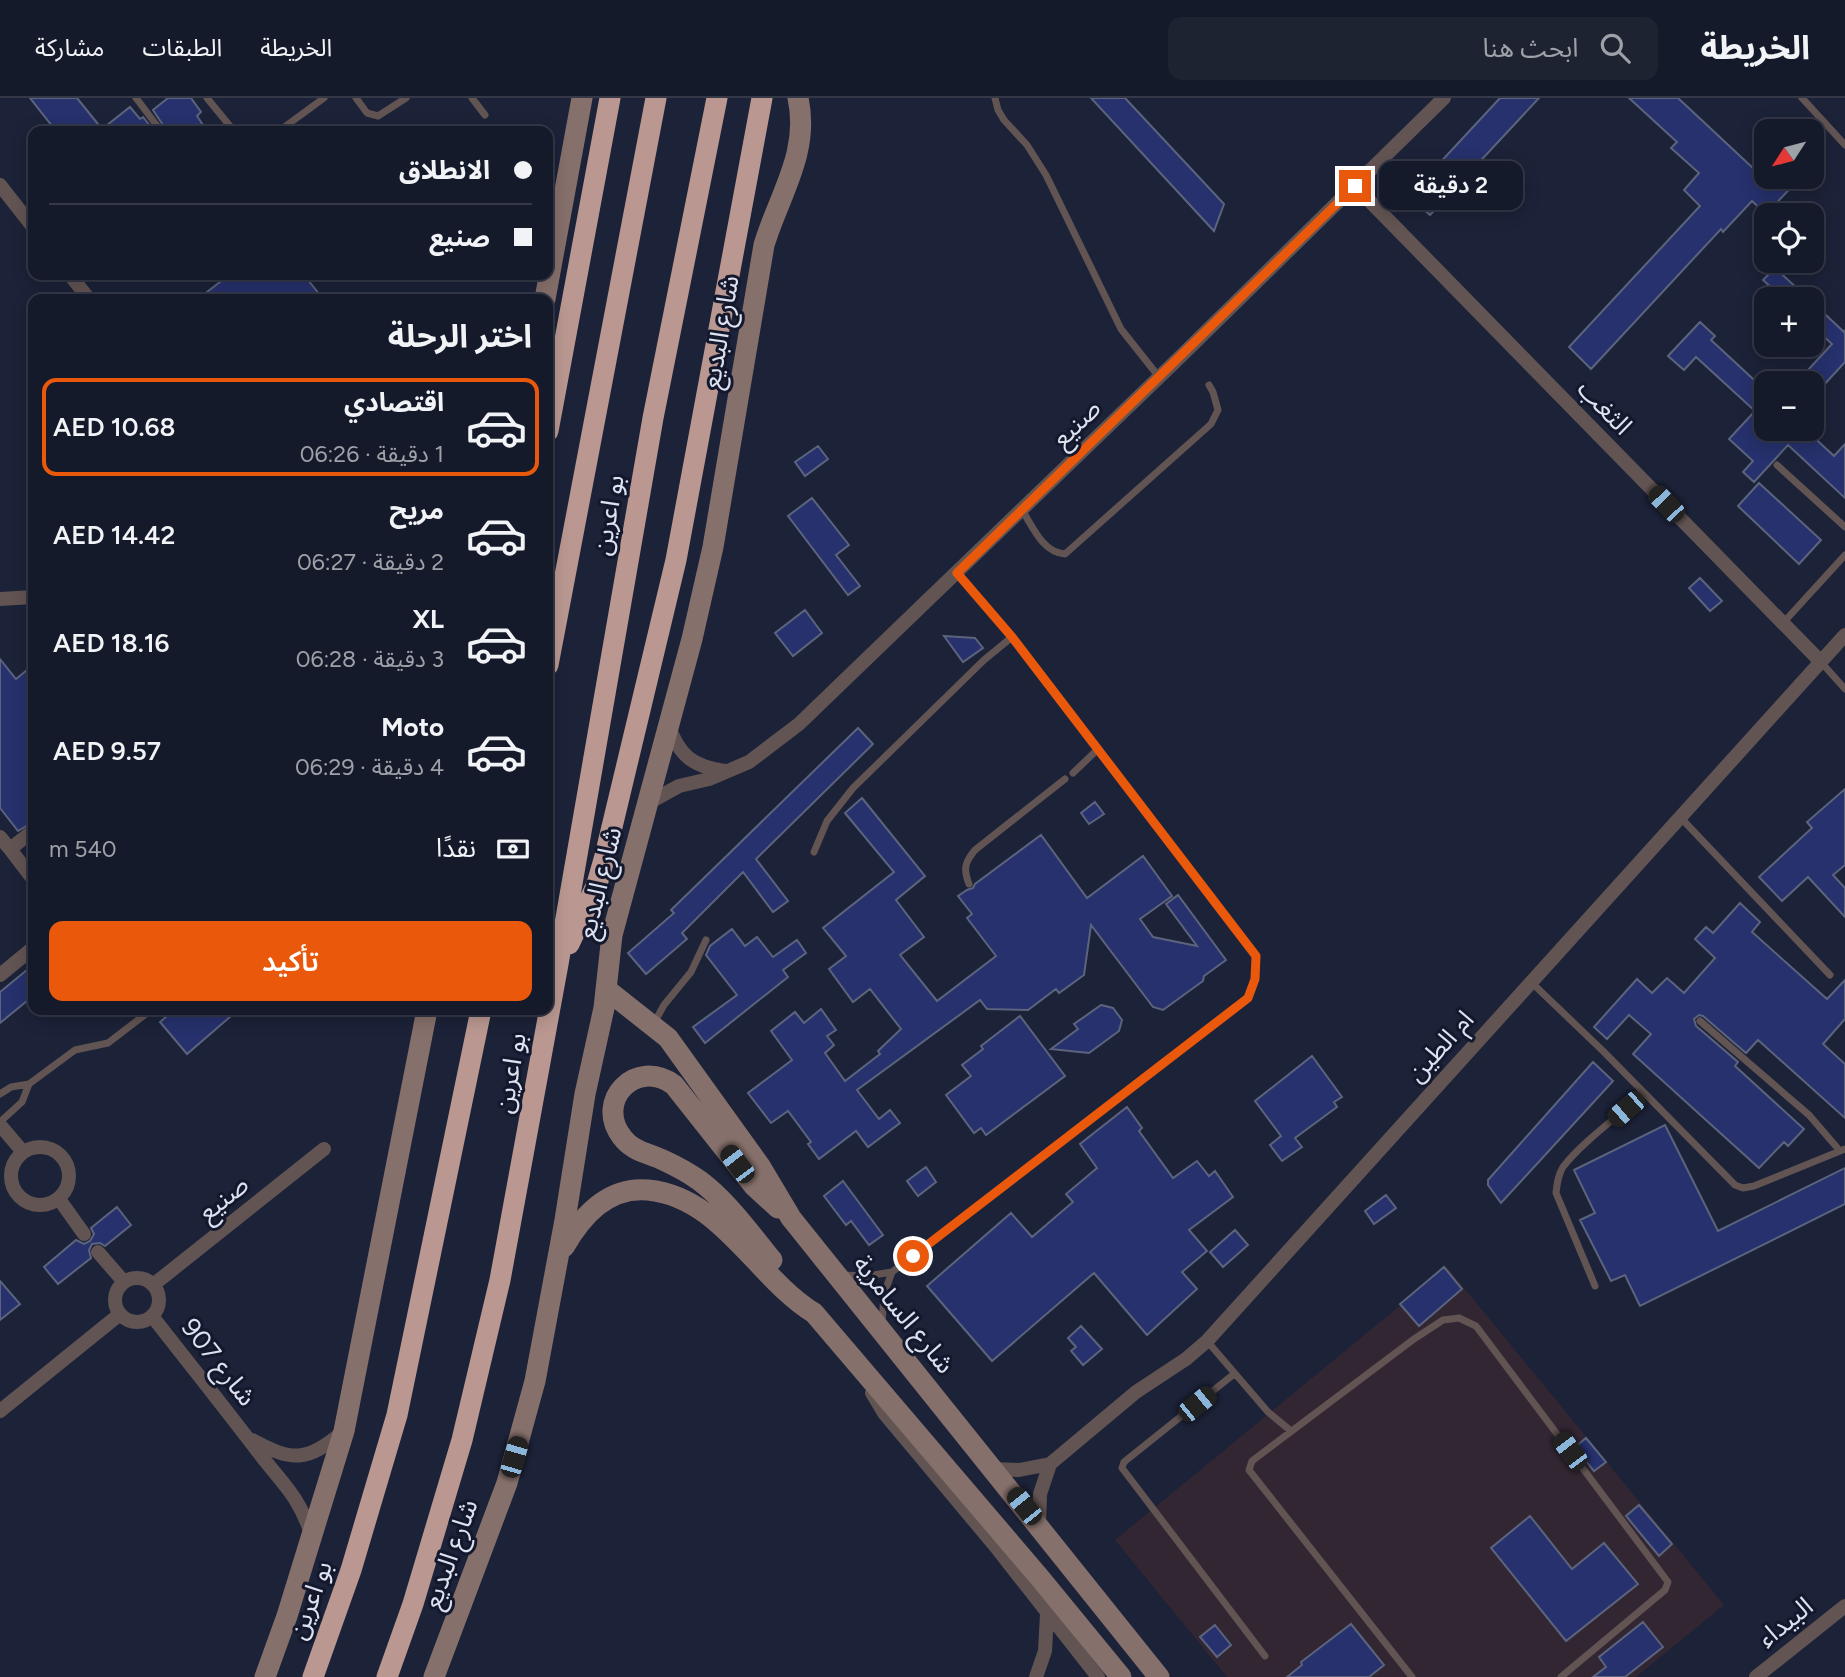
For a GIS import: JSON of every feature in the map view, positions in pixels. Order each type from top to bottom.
[{"type":"highway","points":[[553,404],[610,98]]},
{"type":"highway","name":"بو اعرين","points":[[553,639],[656,98]]},
{"type":"highway","name":"بو اعرين","points":[[553,991],[653,418],[717,98]]},
{"type":"highway","points":[[558,964],[597,884],[676,560],[762,98]]},
{"type":"highway","name":"بو اعرين","points":[[313,1677],[351,1570],[397,1415],[480,1015]]},
{"type":"highway","name":"بو اعرين","points":[[387,1677],[413,1605],[462,1440],[484,1352],[500,1280],[549,1015]]},
{"type":"main road","points":[[553,256],[582,98]]},
{"type":"main road","name":"شارع البديع","points":[[434,1677],[506,1483],[535,1381],[606,989],[612,935],[667,722],[692,639],[713,547],[764,245],[786,190],[800,140],[802,124],[798,98]]},
{"type":"main road","name":"شارع السامرية","points":[[606,989],[653,1025],[677,1049],[760,1166],[791,1218],[1159,1677]]},
{"type":"main road","points":[[265,1677],[344,1432],[426,1015]]},
{"type":"main road","points":[[791,1218],[754,1186],[674,1085],[660,1077],[642,1076],[635,1077],[619,1091],[613,1116],[623,1139],[635,1149],[685,1172],[712,1192],[735,1215],[814,1313],[1040,1577],[1121,1677]]},
{"type":"main road","points":[[558,1258],[588,1212],[621,1192],[654,1190],[672,1194],[709,1216],[797,1302],[814,1313]]},
{"type":"main road","points":[[442,1655],[454,1677]]},
{"type":"street","name":"صنيع","points":[[648,803],[679,786],[731,771],[766,751],[799,724],[1444,98]]},
{"type":"street","points":[[0,185],[28,221]]},
{"type":"street","name":"الثغب","points":[[1355,186],[1819,661]]},
{"type":"street","points":[[74,280],[85,294]]},
{"type":"street","points":[[0,599],[28,597]]},
{"type":"street","name":"ام الطين","points":[[1050,1464],[1144,1385],[1186,1359],[1207,1341],[1845,635]]},
{"type":"street","points":[[667,722],[678,747],[695,764],[709,769],[731,771]]},
{"type":"street","points":[[10,849],[28,835]]},
{"type":"street","points":[[0,837],[28,872]]},
{"type":"street","points":[[0,975],[28,952]]},
{"type":"street","points":[[0,1123],[23,1152]]},
{"type":"street","points":[[44,1147],[63,1158],[68,1168],[69,1180],[59,1199],[47,1205],[33,1205],[22,1199],[13,1188],[11,1175],[14,1162],[23,1152],[44,1147]]},
{"type":"street","name":"صنيع","points":[[153,1285],[324,1149]]},
{"type":"street","points":[[59,1199],[84,1234]]},
{"type":"street","points":[[99,1252],[124,1282]]},
{"type":"street","points":[[139,1278],[153,1285],[159,1301],[152,1316],[133,1322],[116,1309],[115,1297],[124,1282],[139,1278]]},
{"type":"street","points":[[0,1412],[120,1314]]},
{"type":"street","name":"شارع 907","points":[[152,1316],[297,1500],[312,1536]]},
{"type":"street","points":[[865,1374],[884,1413],[996,1547],[1098,1677]]},
{"type":"street","name":"شارع 907","points":[[247,1438],[274,1452],[296,1457],[315,1453],[344,1432]]},
{"type":"street","points":[[993,1469],[1019,1470],[1050,1464],[1040,1494],[1039,1525]]},
{"type":"street","name":"البيداء","points":[[1756,1677],[1845,1606]]},
{"type":"street","points":[[1036,1677],[1045,1651],[1047,1614]]},
{"type":"lane","points":[[136,98],[157,126]]},
{"type":"lane","points":[[207,98],[230,126]]},
{"type":"lane","points":[[286,126],[324,98]]},
{"type":"lane","points":[[356,98],[367,113],[378,116],[406,98]]},
{"type":"lane","points":[[472,98],[485,115]]},
{"type":"lane","points":[[995,98],[1004,120],[1027,145],[1046,174],[1121,329],[1159,377]]},
{"type":"lane","points":[[1802,98],[1845,145]]},
{"type":"lane","points":[[1022,510],[1047,548],[1065,554],[1211,425],[1218,411],[1209,385]]},
{"type":"lane","points":[[1777,465],[1845,527]]},
{"type":"lane","points":[[1782,623],[1845,555]]},
{"type":"lane","points":[[836,1275],[867,1276],[892,1272],[1248,998],[1255,979],[1256,956],[1012,637],[957,573]]},
{"type":"lane","points":[[814,852],[827,821],[853,788],[984,660],[1012,637]]},
{"type":"lane","points":[[1819,661],[1845,689]]},
{"type":"lane","points":[[1073,773],[1097,750]]},
{"type":"lane","points":[[969,884],[965,874],[966,862],[975,850],[1065,779]]},
{"type":"lane","points":[[1680,817],[1830,975]]},
{"type":"lane","points":[[653,1025],[664,1005],[691,972],[706,940]]},
{"type":"lane","points":[[1531,982],[1735,1185],[1743,1188],[1754,1186],[1843,1150],[1810,1115],[1700,1021]]},
{"type":"lane","points":[[0,1094],[11,1087],[29,1084],[68,1053],[108,1043],[144,1015]]},
{"type":"lane","points":[[0,1123],[22,1101],[29,1084]]},
{"type":"lane","points":[[1595,1286],[1556,1193],[1557,1181],[1562,1169],[1573,1157],[1644,1093]]},
{"type":"lane","points":[[881,1332],[884,1294],[892,1272]]},
{"type":"lane","points":[[1412,1677],[1249,1470],[1252,1461],[1443,1320],[1459,1318],[1476,1326],[1668,1582],[1665,1590],[1561,1677]]},
{"type":"lane","points":[[1207,1341],[1268,1412],[1291,1431]]},
{"type":"lane","points":[[1234,1374],[1124,1462],[1122,1468],[1265,1656]]},
{"type":"shaded area","points":[[1447,1267],[1724,1605],[1636,1677],[1227,1677],[1115,1540]]},
{"type":"building","points":[[30,98],[77,98],[100,126],[52,126]]},
{"type":"building","points":[[168,98],[191,98],[201,112],[197,116],[204,126],[164,126],[153,110]]},
{"type":"building","points":[[1091,98],[1125,98],[1224,204],[1214,231]]},
{"type":"building","points":[[1500,98],[1539,98],[1430,215],[1409,196]]},
{"type":"building","points":[[1629,98],[1678,98],[1754,169],[1754,189],[1790,189],[1776,203],[1752,201],[1723,232],[1721,229],[1591,369],[1569,347],[1700,206],[1684,190],[1699,173],[1671,148],[1677,142]]},
{"type":"building","points":[[130,107],[140,119],[143,117],[150,126],[106,126]]},
{"type":"building","points":[[1770,273],[1780,273],[1796,287],[1771,287],[1763,280]]},
{"type":"building","points":[[223,280],[308,280],[319,294],[204,294]]},
{"type":"building","points":[[1824,313],[1844,332],[1845,330],[1845,362],[1824,385],[1824,371],[1807,371],[1820,357],[1824,357],[1824,353],[1832,344],[1824,337]]},
{"type":"building","points":[[1700,322],[1715,336],[1711,340],[1754,380],[1754,410],[1696,357],[1684,370],[1668,356]]},
{"type":"building","points":[[1754,412],[1754,441],[1818,441],[1834,456],[1845,444],[1845,498],[1788,445],[1754,482],[1743,472],[1753,461],[1729,439]]},
{"type":"building","points":[[818,446],[828,459],[805,476],[795,462]]},
{"type":"building","points":[[1759,483],[1821,540],[1799,564],[1738,506]]},
{"type":"building","points":[[812,498],[849,545],[836,555],[860,586],[848,595],[788,516]]},
{"type":"building","points":[[1700,578],[1722,601],[1710,611],[1689,588]]},
{"type":"building","points":[[805,610],[822,633],[793,656],[775,633]]},
{"type":"building","points":[[944,636],[975,638],[983,648],[963,662]]},
{"type":"building","points":[[0,659],[16,679],[28,669],[28,825],[18,831],[0,808]]},
{"type":"building","points":[[858,728],[873,744],[756,859],[788,901],[773,912],[743,872],[682,933],[687,939],[646,974],[628,953],[674,913],[671,910]]},
{"type":"building","points":[[1845,789],[1845,865],[1833,875],[1845,888],[1845,917],[1808,877],[1782,901],[1759,877],[1812,828],[1807,822]]},
{"type":"building","points":[[862,798],[925,876],[896,900],[924,937],[900,955],[937,1001],[996,956],[967,918],[972,914],[958,896],[973,888],[1041,835],[1087,898],[1143,856],[1172,896],[1140,919],[1153,937],[1197,946],[1166,904],[1178,895],[1226,960],[1204,976],[1203,981],[1163,1010],[1153,1007],[1091,925],[1084,975],[1059,993],[1056,989],[1028,1010],[987,1009],[980,1000],[857,1090],[879,1119],[890,1110],[900,1123],[868,1147],[856,1131],[819,1159],[808,1144],[811,1142],[788,1111],[771,1123],[748,1093],[792,1060],[771,1031],[795,1012],[804,1023],[821,1009],[836,1030],[827,1036],[834,1045],[825,1053],[845,1081],[880,1054],[878,1051],[901,1029],[870,989],[853,1002],[829,969],[846,956],[823,928],[894,872],[845,813]]},
{"type":"building","points":[[1095,802],[1104,814],[1089,824],[1081,813]]},
{"type":"building","points":[[1740,903],[1760,922],[1752,932],[1827,999],[1845,980],[1845,1019],[1823,1044],[1845,1064],[1845,1118],[1758,1040],[1746,1053],[1703,1016],[1699,1015],[1694,1019],[1696,1026],[1738,1062],[1735,1066],[1804,1129],[1788,1146],[1784,1142],[1759,1168],[1633,1054],[1651,1034],[1629,1015],[1607,1039],[1594,1027],[1637,979],[1652,993],[1667,978],[1684,993],[1715,958],[1695,939],[1706,927],[1713,933]]},
{"type":"building","points":[[732,929],[745,946],[757,937],[773,957],[797,940],[806,953],[783,970],[788,977],[705,1043],[693,1027],[737,995],[706,955],[710,946]]},
{"type":"building","points":[[28,969],[28,1000],[0,1023],[0,992]]},
{"type":"building","points":[[1101,1005],[1113,1008],[1122,1020],[1119,1031],[1089,1053],[1051,1049],[1078,1029],[1074,1024]]},
{"type":"building","points":[[168,1015],[232,1015],[187,1054],[160,1022]]},
{"type":"building","points":[[1020,1016],[1065,1076],[986,1135],[981,1128],[974,1133],[946,1095],[971,1076],[962,1065],[983,1049],[981,1046]]},
{"type":"building","points":[[1312,1056],[1342,1097],[1334,1102],[1337,1107],[1295,1138],[1302,1147],[1282,1161],[1270,1145],[1281,1136],[1255,1101]]},
{"type":"building","points":[[1593,1062],[1613,1081],[1501,1203],[1488,1185],[1488,1180]]},
{"type":"building","points":[[1127,1107],[1142,1128],[1139,1131],[1173,1178],[1197,1161],[1209,1176],[1215,1171],[1233,1197],[1189,1230],[1207,1251],[1182,1272],[1197,1289],[1147,1335],[1094,1273],[992,1361],[927,1286],[1011,1213],[1032,1237],[1073,1202],[1066,1194],[1097,1168],[1080,1144]]},
{"type":"building","points":[[1665,1125],[1718,1231],[1845,1168],[1845,1204],[1640,1306],[1625,1275],[1611,1281],[1580,1220],[1595,1213],[1574,1170]]},
{"type":"building","points":[[926,1167],[936,1182],[918,1196],[907,1181]]},
{"type":"building","points":[[843,1181],[883,1235],[869,1245],[851,1221],[846,1225],[824,1196]]},
{"type":"building","points":[[1386,1195],[1396,1208],[1374,1224],[1365,1211]]},
{"type":"building","points":[[117,1207],[131,1225],[105,1246],[100,1243],[92,1244],[89,1250],[91,1258],[58,1284],[44,1267],[76,1240],[84,1244],[90,1241],[94,1234],[91,1228]]},
{"type":"building","points":[[1235,1230],[1248,1245],[1223,1267],[1210,1252]]},
{"type":"building","points":[[1444,1267],[1462,1289],[1419,1326],[1400,1304]]},
{"type":"building","points":[[0,1281],[20,1304],[0,1320]]},
{"type":"building","points":[[1081,1326],[1102,1349],[1083,1365],[1071,1351],[1076,1347],[1068,1338]]},
{"type":"building","points":[[1586,1438],[1606,1462],[1594,1471],[1575,1447]]},
{"type":"building","points":[[1639,1505],[1672,1544],[1659,1556],[1626,1516]]},
{"type":"building","points":[[1530,1516],[1572,1569],[1604,1543],[1638,1584],[1566,1641],[1491,1548]]},
{"type":"building","points":[[1643,1622],[1663,1647],[1625,1677],[1593,1677],[1606,1667],[1599,1657]]},
{"type":"building","points":[[1351,1624],[1384,1665],[1369,1677],[1287,1677],[1302,1665],[1301,1662]]},
{"type":"building","points":[[1215,1625],[1231,1645],[1217,1657],[1200,1637]]},
{"type":"route","points":[[913,1256],[1248,998],[1255,979],[1256,956],[1012,637],[957,573],[1355,186]]}]
